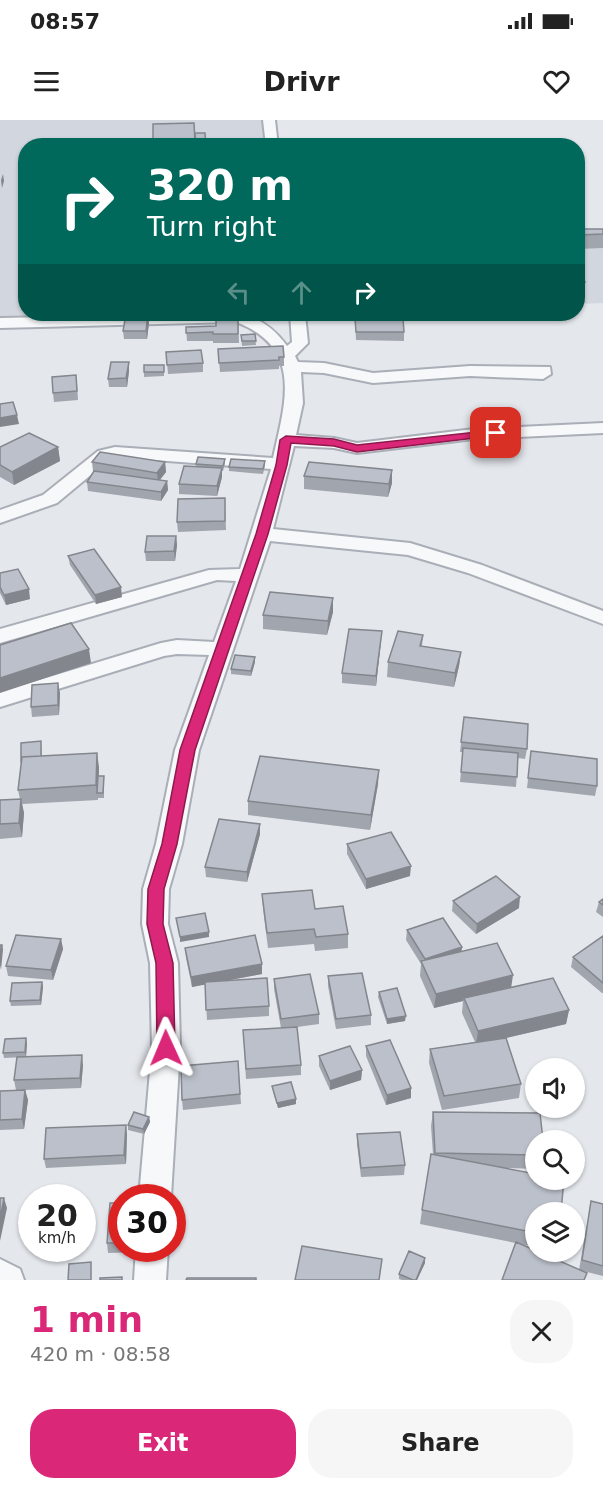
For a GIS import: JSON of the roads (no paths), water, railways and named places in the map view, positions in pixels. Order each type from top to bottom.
[{"type":"street","points":[[269,120],[271,138]]},
{"type":"street","points":[[0,323],[79,321]]},
{"type":"street","points":[[155,1184],[166,1048],[164,963],[155,924],[156,889],[169,844],[188,750],[246,575],[262,534],[282,465],[294,403],[295,382],[289,361],[274,339],[248,321]]},
{"type":"street","points":[[289,361],[300,343],[298,321]]},
{"type":"street","points":[[289,361],[373,378],[470,371],[543,374],[544,371]]},
{"type":"street","points":[[286,440],[334,443],[357,448],[474,434],[603,428]]},
{"type":"street","points":[[0,517],[50,499],[104,455],[115,452],[258,461],[282,465]]},
{"type":"street","points":[[262,534],[410,549],[475,568],[603,618]]},
{"type":"street","points":[[0,636],[216,574],[246,575]]},
{"type":"street","points":[[0,700],[161,650],[177,647],[221,649]]},
{"type":"street","points":[[150,1280],[151,1262]]},
{"type":"street","points":[[0,1275],[8,1280]]}]
